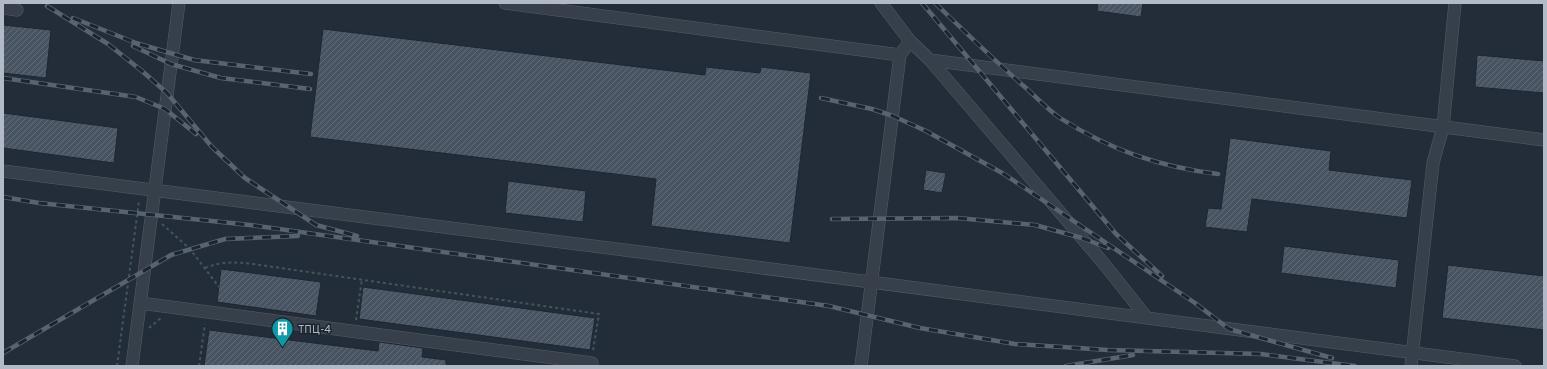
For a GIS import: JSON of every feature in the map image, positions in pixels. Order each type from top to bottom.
[{"type":"lane","points":[[132,366],[179,3]]},
{"type":"lane","points":[[505,3],[900,56]]},
{"type":"lane","points":[[881,3],[910,41],[930,60],[1105,265],[1147,318]]},
{"type":"lane","points":[[1411,366],[1433,163],[1443,127],[1455,3]]},
{"type":"lane","points":[[3,8],[17,10]]},
{"type":"lane","points":[[861,366],[900,56],[910,41]]},
{"type":"lane","points":[[930,60],[1544,140]]},
{"type":"lane","points":[[3,171],[1515,366]]},
{"type":"lane","points":[[140,303],[592,362]]},
{"type":"path","points":[[117,366],[141,189]]},
{"type":"path","points":[[151,214],[190,249],[219,287]]},
{"type":"path","points":[[205,268],[227,261],[362,279],[599,314],[592,362]]},
{"type":"path","points":[[355,331],[362,279]]},
{"type":"path","points":[[199,366],[207,312]]},
{"type":"building","points":[[1098,3],[1143,3],[1141,17],[1097,11]]},
{"type":"building","points":[[3,25],[51,30],[46,78],[3,73]]},
{"type":"building","points":[[323,29],[705,75],[706,67],[760,73],[761,67],[811,73],[790,243],[651,226],[656,179],[310,137]]},
{"type":"building","points":[[1477,55],[1544,61],[1544,93],[1475,87]]},
{"type":"building","points":[[3,113],[118,128],[114,163],[3,148]]},
{"type":"building","points":[[1230,138],[1331,151],[1329,170],[1412,180],[1407,218],[1252,199],[1247,232],[1205,227],[1208,208],[1221,209]]},
{"type":"building","points":[[926,170],[946,173],[942,193],[923,190]]},
{"type":"building","points":[[508,181],[586,191],[583,222],[505,213]]},
{"type":"building","points":[[1284,246],[1399,260],[1396,288],[1281,273]]},
{"type":"building","points":[[1448,265],[1544,276],[1544,330],[1442,318]]},
{"type":"building","points":[[221,269],[321,282],[316,316],[217,302]]},
{"type":"building","points":[[363,287],[595,318],[590,350],[359,319]]},
{"type":"building","name":"ТПЦ-4","points":[[209,330],[378,351],[379,342],[423,348],[422,357],[446,360],[446,366],[204,366]]},
{"type":"railway","points":[[922,3],[1116,234],[1162,276]]},
{"type":"railway","points":[[935,3],[1047,108],[1060,118],[1098,139],[1136,155],[1176,167],[1218,174]]},
{"type":"railway","points":[[47,6],[108,44],[142,71],[167,93],[212,147],[245,178],[316,225],[357,236]]},
{"type":"railway","points":[[73,18],[136,43],[194,60],[311,74]]},
{"type":"railway","points":[[133,46],[171,64],[221,78],[310,89]]},
{"type":"railway","points":[[3,78],[136,97],[165,109],[196,134]]},
{"type":"railway","points":[[821,98],[872,109],[893,116],[926,131],[1004,174],[1195,303],[1229,329],[1332,358]]},
{"type":"railway","points":[[3,197],[39,203],[250,225],[829,306],[920,328],[1015,344],[1108,350],[1261,354],[1355,366]]},
{"type":"railway","points":[[832,219],[957,218],[1035,225],[1082,238],[1108,248]]},
{"type":"railway","points":[[3,353],[171,255],[225,239],[298,236]]},
{"type":"railway","points":[[1066,366],[1133,355]]},
{"type":"place","name":"ТПЦ-4","points":[[283,348]]}]
